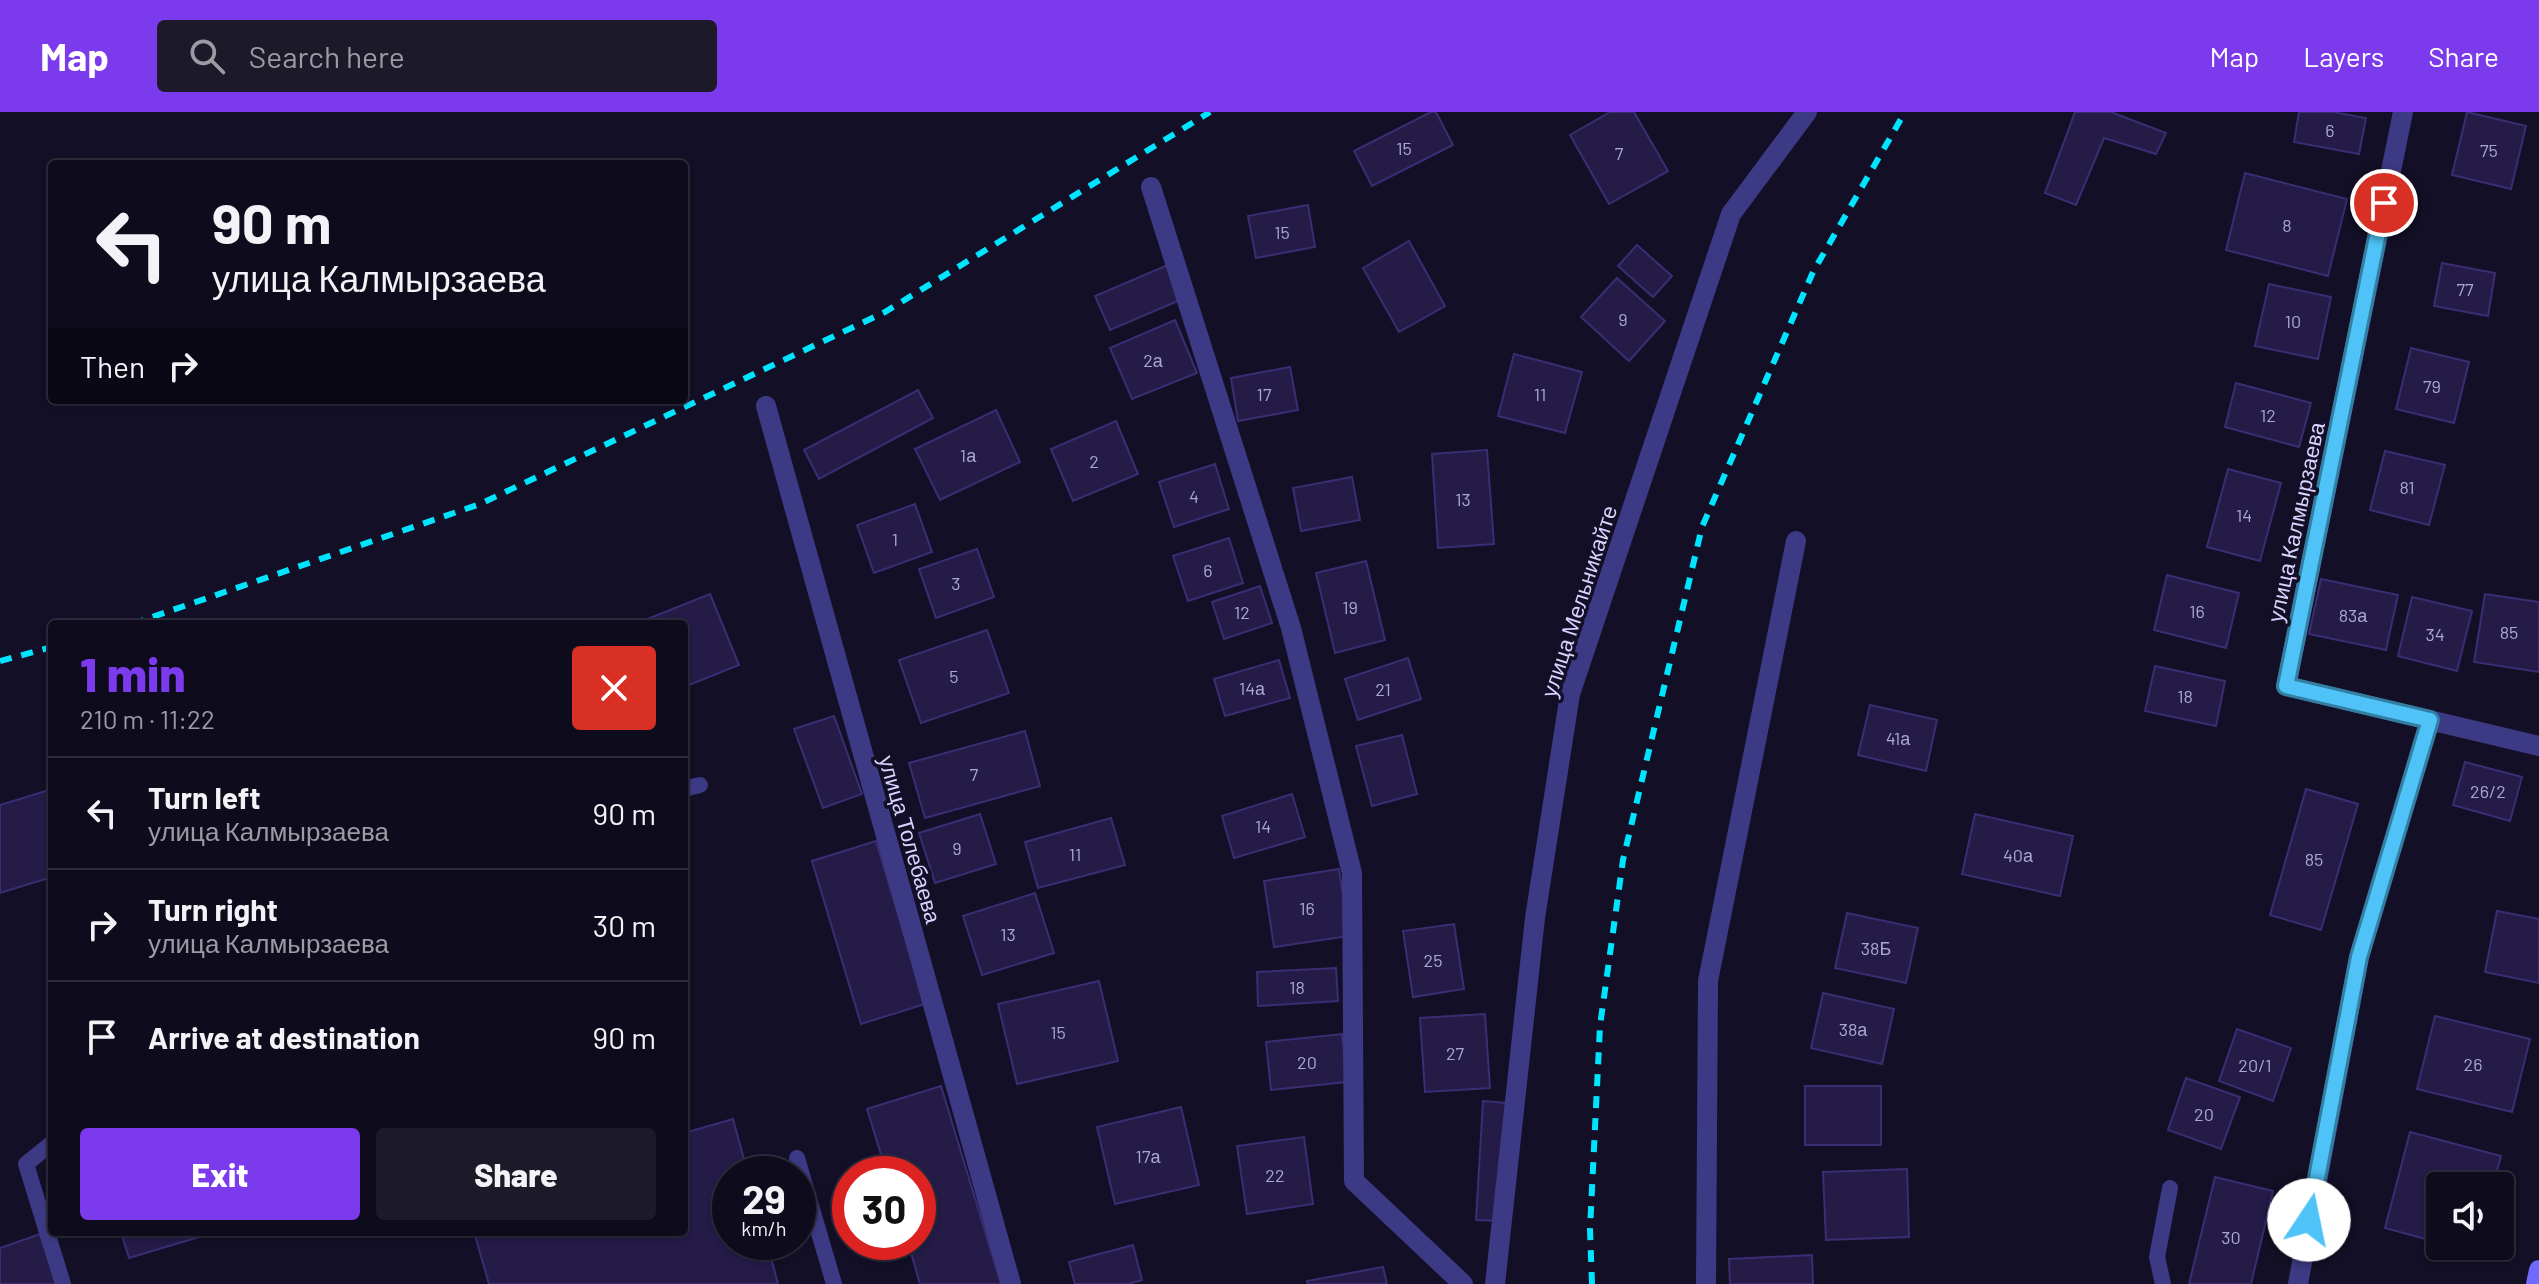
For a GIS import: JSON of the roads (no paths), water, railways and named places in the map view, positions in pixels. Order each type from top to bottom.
[{"type":"main road","points":[[2536,1284],[2539,1270]]},
{"type":"street","name":"улица Мельникайте","points":[[1495,1284],[1535,918],[1570,694],[1731,214],[1807,112]]},
{"type":"street","name":"улица Калмырзаева","points":[[2403,112],[2286,686],[2539,746]]},
{"type":"street","points":[[1151,187],[1291,628],[1352,873],[1354,1181],[1463,1284]]},
{"type":"street","name":"улица Толебаева","points":[[766,406],[1011,1284]]},
{"type":"street","points":[[1706,1284],[1708,981],[1796,541]]},
{"type":"street","points":[[2298,1284],[2359,957],[2430,720]]},
{"type":"lane","points":[[48,1146],[26,1164],[48,1235]]},
{"type":"lane","points":[[2163,1284],[2157,1257],[2170,1188]]},
{"type":"lane","points":[[816,1223],[834,1284]]},
{"type":"lane","points":[[48,1236],[63,1284]]},
{"type":"railway","points":[[144,620],[480,504],[885,312],[1210,112]]},
{"type":"railway","points":[[1592,1284],[1590,1229],[1600,1026],[1623,860],[1702,527],[1813,272],[1905,112]]},
{"type":"railway","points":[[0,661],[48,648]]}]
